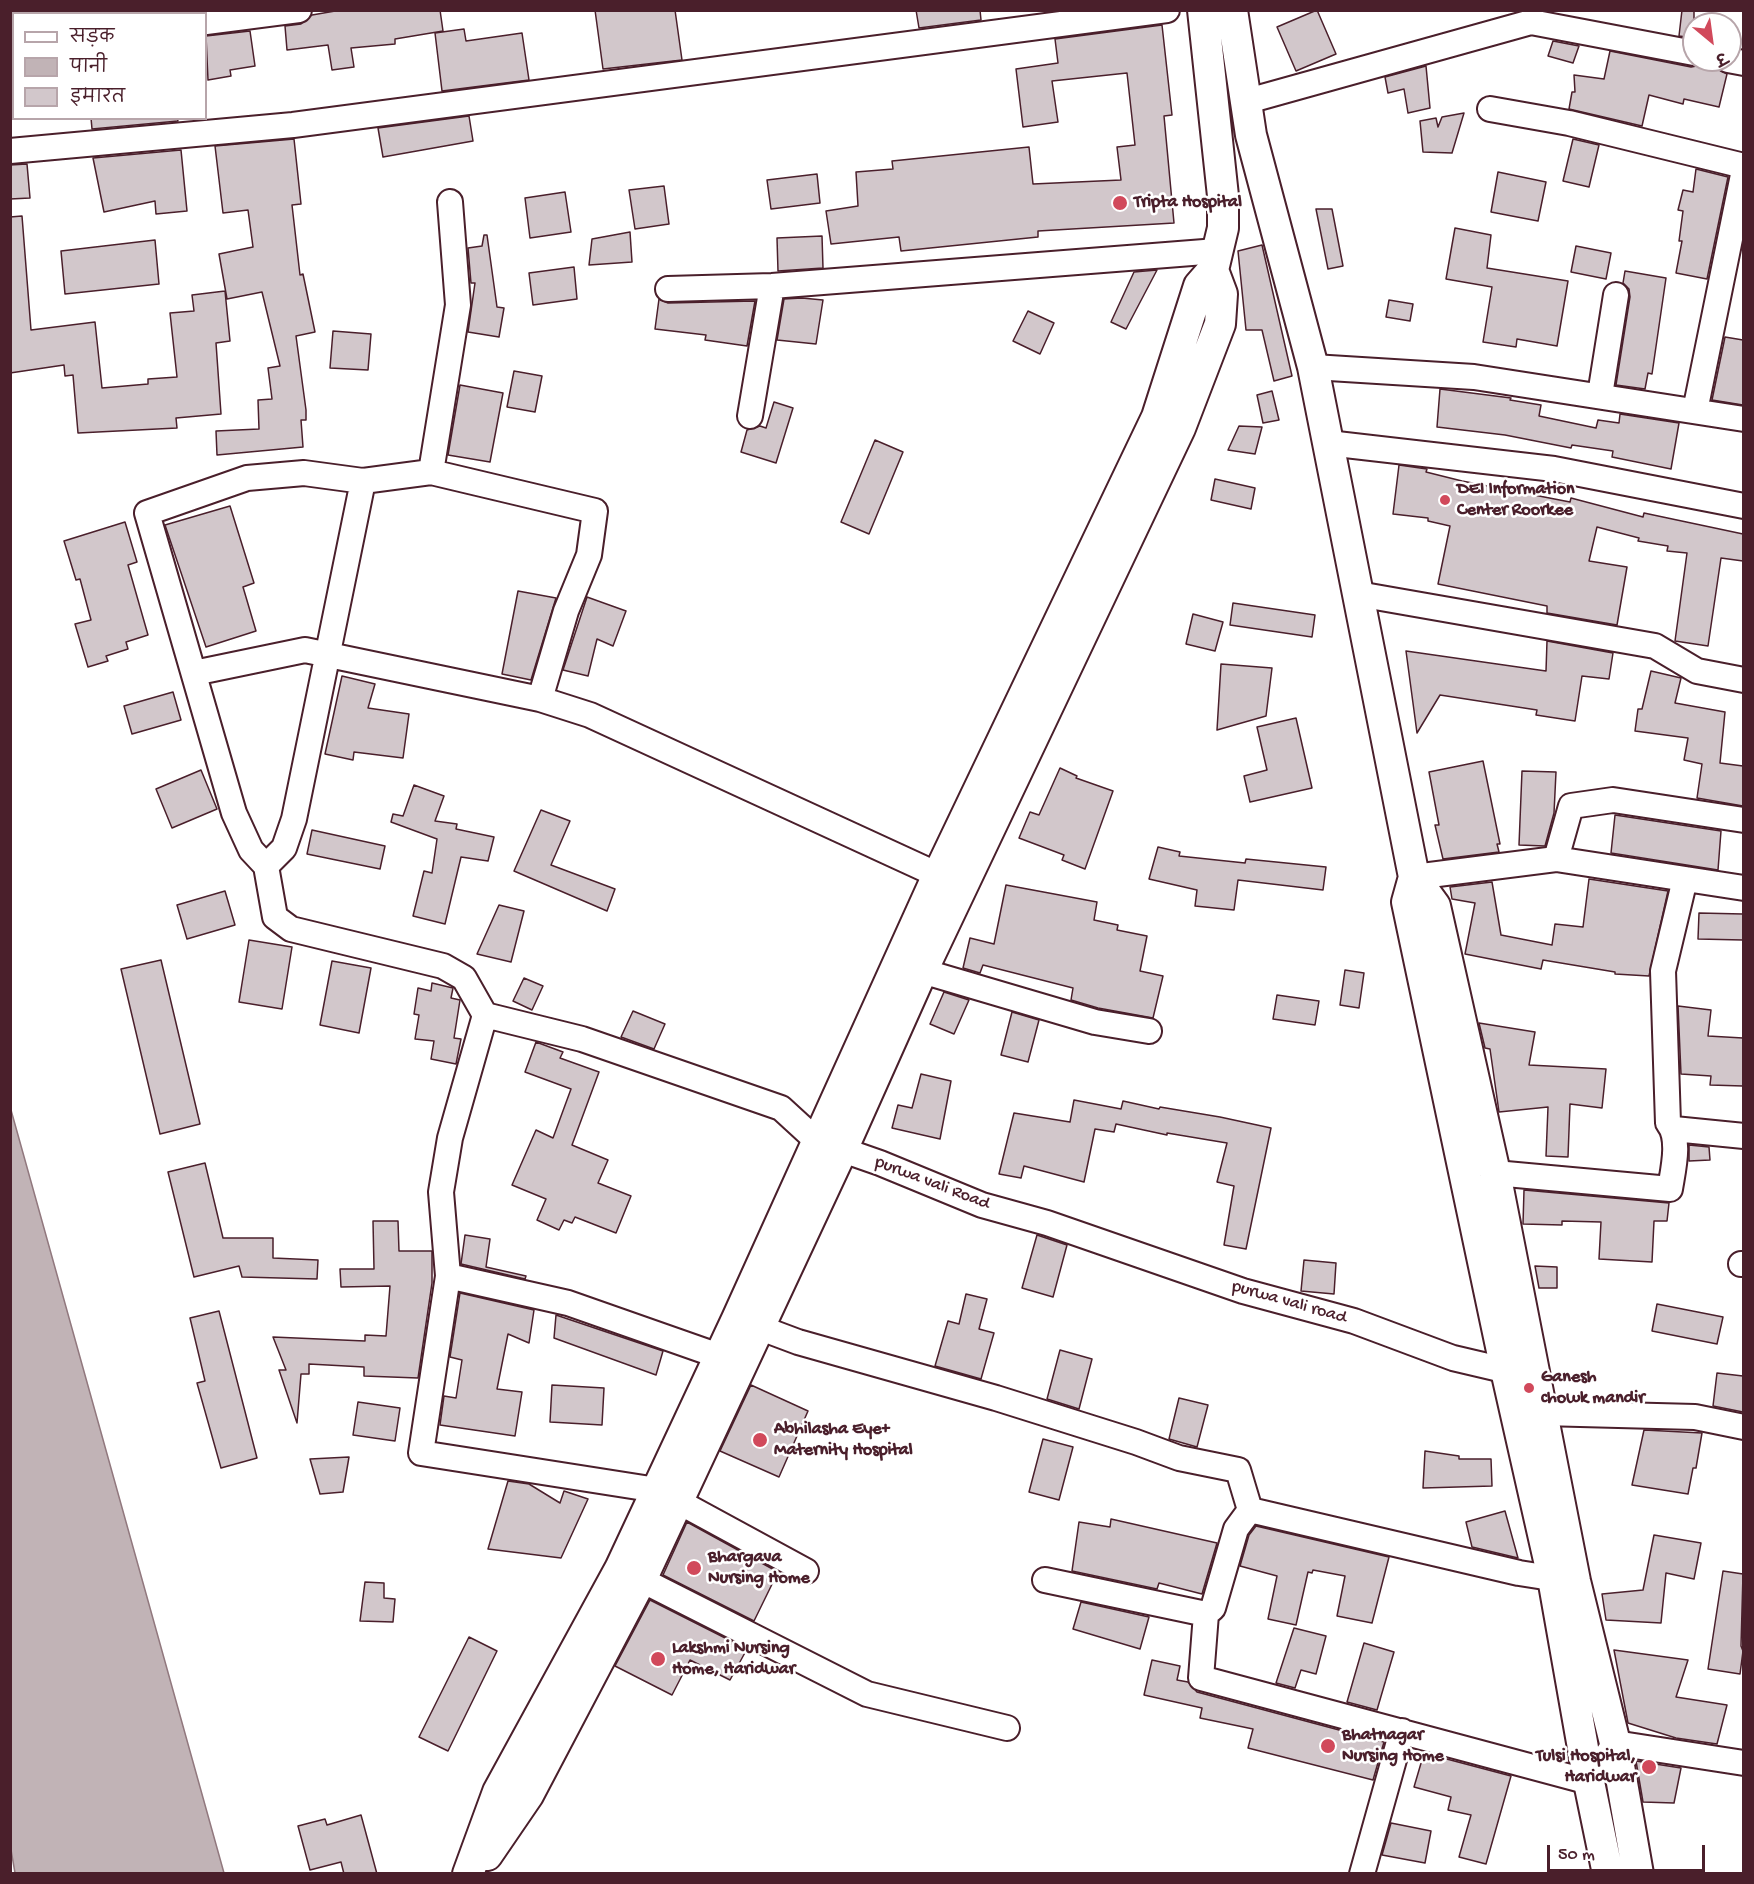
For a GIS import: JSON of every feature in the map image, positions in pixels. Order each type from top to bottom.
[{"type":"main road","points":[[474,1874],[528,1795],[748,1323],[910,967],[1180,428],[1220,324],[1222,294],[1218,250],[1223,196],[1203,10]]},
{"type":"main road","points":[[1232,10],[1244,102],[1312,367],[1414,877],[1435,906],[1494,1173],[1519,1373],[1542,1413],[1589,1782],[1608,1874]]},
{"type":"main road","points":[[910,967],[938,875],[1157,417],[1199,286],[1218,250],[1272,215]]},
{"type":"main road","points":[[1414,877],[1407,902],[1519,1373],[1564,1580],[1615,1743],[1638,1874]]},
{"type":"main road","points":[[668,1496],[719,1356],[748,1323]]},
{"type":"main road","points":[[468,1874],[498,1792],[631,1575]]},
{"type":"street","points":[[207,22],[299,10]]},
{"type":"street","points":[[10,151],[293,125],[1167,10]]},
{"type":"street","points":[[1244,102],[1531,22],[1682,51]]},
{"type":"street","points":[[1490,109],[1569,123],[1743,168],[1695,411]]},
{"type":"street","points":[[431,472],[458,305],[450,202]]},
{"type":"street","points":[[669,289],[772,286],[1218,250]]},
{"type":"street","points":[[750,416],[772,286]]},
{"type":"street","points":[[1600,395],[1616,295]]},
{"type":"street","points":[[1312,367],[1474,377],[1743,419]]},
{"type":"street","points":[[1328,442],[1554,469],[1743,506]]},
{"type":"street","points":[[540,699],[566,610],[589,555],[595,511],[431,472],[363,481],[304,472],[247,478],[147,513],[234,813],[251,850],[266,866],[275,917],[291,929],[443,966],[464,978],[485,1015],[450,1138],[441,1192],[448,1276],[421,1453],[668,1496],[806,1571]]},
{"type":"street","points":[[266,866],[284,848],[294,819],[330,654],[363,481]]},
{"type":"street","points":[[1358,594],[1655,646],[1697,671],[1743,680]]},
{"type":"street","points":[[194,673],[305,651],[330,654],[540,699],[590,715],[938,875]]},
{"type":"street","points":[[1556,859],[1571,806],[1612,800],[1743,820]]},
{"type":"street","points":[[1414,877],[1556,859],[1743,888]]},
{"type":"street","points":[[1494,1173],[1670,1189],[1674,1167],[1674,1130],[1668,1123],[1663,971],[1684,879]]},
{"type":"street","points":[[910,967],[1095,1022],[1149,1031]]},
{"type":"street","points":[[485,1015],[582,1039],[782,1108],[830,1145]]},
{"type":"street","points":[[1674,1130],[1743,1136]]},
{"type":"street","name":"purwa vali Road","points":[[830,1145],[982,1205],[1047,1224]]},
{"type":"street","name":"purwa vali road","points":[[1047,1224],[1243,1291],[1354,1321],[1453,1358],[1519,1373]]},
{"type":"street","points":[[448,1276],[568,1303],[719,1356]]},
{"type":"street","points":[[748,1323],[798,1342],[996,1398],[1179,1458],[1238,1470],[1250,1510]]},
{"type":"street","points":[[1542,1413],[1695,1417],[1743,1427]]},
{"type":"street","points":[[1250,1510],[1519,1573],[1564,1580]]},
{"type":"street","points":[[1250,1510],[1236,1529],[1213,1608],[1206,1614],[1201,1678],[1589,1782],[1615,1743],[1743,1763]]},
{"type":"street","points":[[631,1575],[867,1694],[1007,1728]]},
{"type":"street","points":[[1045,1580],[1206,1614]]},
{"type":"street","points":[[1362,1874],[1402,1731]]},
{"type":"water","points":[[10,1110],[224,1873],[15,1873],[10,1844]]},
{"type":"building","points":[[341,10],[440,10],[443,31],[395,39],[395,44],[351,48],[354,67],[332,70],[328,45],[287,50],[285,26],[301,24],[312,15]]},
{"type":"building","points":[[595,10],[675,10],[682,60],[603,69]]},
{"type":"building","points":[[916,10],[980,10],[981,20],[919,28]]},
{"type":"building","points":[[1317,10],[1336,54],[1296,71],[1277,27]]},
{"type":"building","points":[[1682,10],[1694,10],[1694,12],[1682,12],[1682,36],[1679,36]]},
{"type":"building","points":[[1162,25],[1172,115],[1164,116],[1174,223],[1038,231],[1038,237],[901,251],[899,237],[831,244],[826,211],[858,206],[856,172],[893,169],[892,161],[1029,147],[1033,184],[1121,180],[1117,147],[1135,145],[1127,73],[1052,81],[1058,122],[1023,127],[1016,69],[1058,63],[1055,39]]},
{"type":"building","points":[[464,29],[466,41],[522,33],[529,80],[442,91],[435,33]]},
{"type":"building","points":[[250,31],[255,66],[230,70],[231,76],[208,80],[207,36]]},
{"type":"building","points":[[1553,41],[1579,46],[1573,63],[1548,56]]},
{"type":"building","points":[[1610,51],[1682,65],[1682,72],[1724,72],[1727,74],[1719,107],[1684,99],[1683,104],[1649,95],[1642,126],[1569,109],[1572,92],[1575,92],[1574,75],[1604,79]]},
{"type":"building","points":[[1426,66],[1430,108],[1408,113],[1404,89],[1388,93],[1385,77]]},
{"type":"building","points":[[1464,113],[1452,153],[1423,152],[1420,121],[1436,118],[1438,127],[1442,117]]},
{"type":"building","points":[[469,116],[473,141],[383,157],[378,128]]},
{"type":"building","points":[[91,120],[178,121],[92,129]]},
{"type":"building","points":[[294,139],[301,204],[292,205],[300,275],[303,274],[315,332],[296,336],[306,410],[306,420],[301,420],[303,447],[217,455],[216,431],[259,429],[258,400],[272,399],[268,368],[280,366],[262,292],[227,299],[219,254],[253,247],[248,210],[223,213],[215,146]]},
{"type":"building","points":[[1573,139],[1599,145],[1589,187],[1563,181]]},
{"type":"building","points":[[181,150],[187,211],[156,214],[155,201],[104,212],[93,158]]},
{"type":"building","points":[[27,164],[30,198],[10,199],[10,165]]},
{"type":"building","points":[[1696,169],[1728,177],[1707,279],[1676,273],[1682,241],[1679,241],[1683,211],[1678,210],[1683,190],[1693,192]]},
{"type":"building","points":[[1498,172],[1546,182],[1538,221],[1491,212]]},
{"type":"building","points":[[817,174],[820,203],[771,209],[767,180]]},
{"type":"building","points":[[664,186],[669,224],[635,229],[629,190]]},
{"type":"building","points":[[565,192],[571,232],[530,238],[525,198]]},
{"type":"building","points":[[1316,209],[1332,209],[1343,266],[1328,269]]},
{"type":"building","points":[[22,216],[31,330],[95,322],[102,388],[148,384],[148,379],[177,377],[170,313],[194,311],[192,295],[225,291],[230,341],[216,343],[221,414],[176,418],[177,428],[78,433],[73,375],[65,376],[64,365],[10,373],[10,217]]},
{"type":"building","points":[[1455,228],[1491,235],[1487,268],[1568,281],[1557,346],[1517,339],[1516,347],[1483,342],[1492,287],[1446,279]]},
{"type":"building","points":[[630,232],[632,262],[589,265],[592,239]]},
{"type":"building","points":[[484,235],[487,235],[497,307],[504,308],[499,337],[468,332],[475,283],[471,283],[468,248],[482,246]]},
{"type":"building","points":[[822,236],[823,268],[778,271],[777,238]]},
{"type":"building","points":[[155,240],[159,284],[65,294],[61,251]]},
{"type":"building","points":[[1262,245],[1292,376],[1274,381],[1262,330],[1246,330],[1238,251]]},
{"type":"building","points":[[1576,246],[1611,253],[1606,279],[1571,272]]},
{"type":"building","points":[[574,267],[577,299],[533,305],[529,273]]},
{"type":"building","points":[[1157,270],[1126,329],[1111,322],[1134,272]]},
{"type":"building","points":[[1625,271],[1666,278],[1652,374],[1648,373],[1645,389],[1616,385],[1630,297],[1629,289],[1623,283]]},
{"type":"building","points":[[659,299],[668,303],[755,301],[747,346],[705,340],[706,335],[655,329]]},
{"type":"building","points":[[784,299],[823,300],[816,344],[777,340]]},
{"type":"building","points":[[1389,300],[1413,304],[1410,321],[1386,317]]},
{"type":"building","points":[[1028,311],[1054,323],[1040,354],[1013,341]]},
{"type":"building","points":[[333,331],[371,334],[368,370],[330,368]]},
{"type":"building","points":[[1725,337],[1743,340],[1743,405],[1712,400]]},
{"type":"building","points":[[514,371],[542,376],[535,412],[507,407]]},
{"type":"building","points":[[460,385],[503,393],[490,462],[448,455]]},
{"type":"building","points":[[1440,389],[1511,398],[1510,400],[1541,405],[1539,416],[1596,428],[1598,420],[1619,423],[1620,414],[1679,423],[1671,469],[1612,457],[1613,451],[1572,445],[1571,448],[1505,435],[1437,427]]},
{"type":"building","points":[[1272,391],[1279,420],[1263,423],[1257,395]]},
{"type":"building","points":[[774,402],[793,408],[776,463],[741,452],[747,430],[760,426],[766,428]]},
{"type":"building","points":[[1239,426],[1262,427],[1255,454],[1228,450]]},
{"type":"building","points":[[875,440],[903,452],[869,534],[841,522]]},
{"type":"building","points":[[1399,465],[1427,469],[1426,472],[1462,481],[1570,502],[1571,498],[1643,517],[1644,513],[1743,534],[1743,561],[1721,558],[1708,646],[1675,641],[1687,553],[1667,551],[1668,546],[1638,541],[1639,538],[1597,527],[1589,561],[1627,567],[1617,625],[1547,613],[1547,606],[1438,584],[1450,526],[1428,521],[1428,518],[1393,514]]},
{"type":"building","points":[[1215,479],[1255,488],[1251,509],[1211,500]]},
{"type":"building","points":[[230,506],[254,583],[243,587],[256,631],[206,647],[165,525]]},
{"type":"building","points":[[125,522],[137,562],[128,565],[148,635],[126,642],[128,649],[106,656],[108,661],[88,667],[75,624],[91,620],[80,579],[76,580],[64,541]]},
{"type":"building","points":[[518,591],[556,598],[531,680],[502,674]]},
{"type":"building","points":[[587,597],[626,611],[613,646],[597,639],[588,676],[563,670]]},
{"type":"building","points":[[1233,603],[1315,615],[1312,637],[1230,625]]},
{"type":"building","points":[[1193,614],[1223,622],[1215,651],[1186,644]]},
{"type":"building","points":[[1547,641],[1613,653],[1609,679],[1582,676],[1575,721],[1536,715],[1537,710],[1440,695],[1417,733],[1406,651],[1546,671]]},
{"type":"building","points":[[1221,664],[1272,668],[1266,716],[1217,730]]},
{"type":"building","points":[[1651,671],[1681,678],[1675,703],[1725,712],[1720,763],[1743,766],[1743,806],[1697,798],[1702,764],[1684,760],[1688,738],[1635,731],[1638,709],[1642,709]]},
{"type":"building","points":[[342,676],[375,684],[368,708],[409,714],[403,758],[354,752],[353,760],[325,754]]},
{"type":"building","points":[[173,692],[181,720],[132,734],[124,706]]},
{"type":"building","points":[[1296,718],[1312,788],[1250,802],[1244,776],[1267,770],[1257,727]]},
{"type":"building","points":[[1483,761],[1500,844],[1497,844],[1499,852],[1443,859],[1435,825],[1439,825],[1429,772]]},
{"type":"building","points":[[1060,768],[1077,776],[1076,778],[1113,791],[1085,869],[1062,860],[1064,855],[1019,838],[1030,812],[1039,815]]},
{"type":"building","points":[[201,770],[217,809],[172,828],[156,789]]},
{"type":"building","points":[[1522,771],[1556,772],[1554,813],[1545,846],[1519,845]]},
{"type":"building","points":[[414,785],[444,796],[435,821],[457,824],[456,829],[494,837],[488,861],[461,857],[445,924],[413,916],[424,871],[432,873],[437,839],[391,822],[393,814],[403,816]]},
{"type":"building","points":[[541,810],[570,821],[551,865],[615,889],[607,911],[514,871]]},
{"type":"building","points":[[1615,815],[1721,831],[1718,870],[1611,853]]},
{"type":"building","points":[[312,830],[385,846],[380,869],[307,854]]},
{"type":"building","points":[[1158,847],[1180,852],[1179,856],[1245,863],[1246,859],[1326,867],[1323,890],[1238,880],[1234,910],[1195,906],[1197,890],[1149,879]]},
{"type":"building","points":[[1589,879],[1668,891],[1649,976],[1615,974],[1615,972],[1543,960],[1541,969],[1465,954],[1475,903],[1452,899],[1450,887],[1492,882],[1501,935],[1552,945],[1555,924],[1583,927]]},
{"type":"building","points":[[1006,885],[1097,902],[1094,920],[1118,925],[1117,930],[1147,936],[1140,971],[1163,976],[1153,1018],[1098,1008],[1071,1000],[1073,988],[983,965],[980,973],[963,968],[970,938],[994,944]]},
{"type":"building","points":[[225,891],[235,925],[187,939],[177,905]]},
{"type":"building","points":[[499,905],[524,911],[511,962],[477,954]]},
{"type":"building","points":[[1699,913],[1743,914],[1743,940],[1698,939]]},
{"type":"building","points":[[249,940],[292,947],[282,1009],[239,1002]]},
{"type":"building","points":[[161,960],[200,1124],[160,1134],[121,969]]},
{"type":"building","points":[[332,961],[371,968],[359,1033],[320,1025]]},
{"type":"building","points":[[1345,970],[1364,973],[1359,1008],[1340,1005]]},
{"type":"building","points":[[524,978],[543,986],[532,1010],[513,1001]]},
{"type":"building","points":[[432,983],[453,988],[451,998],[460,1000],[454,1038],[461,1039],[456,1064],[431,1059],[434,1041],[415,1039],[419,1015],[414,1014],[418,988],[431,991]]},
{"type":"building","points":[[944,992],[969,1000],[954,1034],[930,1024]]},
{"type":"building","points":[[1277,995],[1319,1001],[1315,1025],[1273,1019]]},
{"type":"building","points":[[1678,1006],[1711,1010],[1708,1036],[1743,1038],[1743,1086],[1710,1085],[1711,1076],[1681,1074]]},
{"type":"building","points":[[633,1011],[665,1024],[654,1049],[621,1037]]},
{"type":"building","points":[[1012,1012],[1039,1020],[1028,1062],[1001,1055]]},
{"type":"building","points":[[1479,1023],[1535,1032],[1529,1065],[1606,1069],[1602,1108],[1570,1104],[1568,1157],[1546,1156],[1548,1107],[1499,1112],[1490,1049],[1485,1048]]},
{"type":"building","points":[[536,1042],[563,1052],[560,1058],[599,1072],[572,1145],[608,1160],[598,1183],[631,1196],[616,1233],[575,1217],[572,1223],[564,1220],[559,1230],[537,1220],[546,1199],[512,1185],[536,1130],[553,1138],[571,1089],[525,1072]]},
{"type":"building","points":[[921,1074],[951,1081],[940,1139],[892,1128],[898,1105],[912,1108]]},
{"type":"building","points":[[1074,1100],[1121,1109],[1123,1101],[1271,1128],[1246,1249],[1224,1245],[1234,1186],[1217,1182],[1227,1143],[1167,1133],[1167,1135],[1116,1124],[1114,1132],[1095,1129],[1084,1182],[1024,1166],[1021,1178],[999,1174],[1014,1113],[1070,1122]]},
{"type":"building","points":[[1689,1145],[1709,1147],[1710,1160],[1689,1161]]},
{"type":"building","points":[[205,1163],[223,1238],[273,1238],[273,1258],[318,1260],[317,1279],[242,1277],[239,1266],[194,1277],[168,1172]]},
{"type":"building","points":[[1524,1190],[1669,1203],[1667,1221],[1654,1221],[1652,1262],[1599,1259],[1601,1222],[1562,1221],[1562,1225],[1523,1224]]},
{"type":"building","points":[[373,1221],[398,1221],[399,1251],[432,1251],[432,1283],[418,1378],[364,1376],[364,1367],[309,1364],[309,1374],[301,1374],[297,1423],[279,1370],[286,1370],[273,1337],[365,1341],[365,1335],[386,1336],[390,1286],[341,1287],[340,1269],[374,1269]]},
{"type":"building","points":[[465,1235],[490,1239],[486,1267],[526,1276],[525,1279],[461,1264]]},
{"type":"building","points":[[1037,1235],[1067,1245],[1053,1297],[1022,1288]]},
{"type":"building","points":[[1304,1260],[1336,1263],[1334,1294],[1301,1291]]},
{"type":"building","points":[[1535,1266],[1557,1267],[1557,1288],[1539,1288]]},
{"type":"building","points":[[460,1293],[534,1310],[529,1343],[508,1334],[497,1389],[522,1392],[515,1436],[440,1425],[444,1396],[456,1398],[462,1360],[450,1357]]},
{"type":"building","points":[[966,1294],[987,1299],[979,1329],[994,1333],[981,1379],[935,1366],[948,1321],[959,1324]]},
{"type":"building","points":[[1657,1304],[1723,1317],[1717,1344],[1652,1331]]},
{"type":"building","points":[[219,1311],[257,1458],[221,1468],[197,1383],[205,1381],[190,1318]]},
{"type":"building","points":[[556,1315],[663,1351],[656,1375],[554,1338]]},
{"type":"building","points":[[1060,1350],[1092,1359],[1079,1409],[1047,1399]]},
{"type":"building","points":[[1717,1373],[1743,1376],[1743,1412],[1713,1406]]},
{"type":"building","points":[[552,1385],[604,1388],[602,1425],[550,1422]]},
{"type":"building","points":[[751,1385],[808,1411],[779,1477],[720,1451]]},
{"type":"building","points":[[1179,1398],[1208,1405],[1197,1447],[1169,1439]]},
{"type":"building","points":[[358,1402],[400,1408],[395,1441],[353,1435]]},
{"type":"building","points":[[1644,1430],[1702,1433],[1696,1468],[1693,1468],[1688,1494],[1632,1485]]},
{"type":"building","points":[[1043,1439],[1073,1447],[1059,1500],[1029,1492]]},
{"type":"building","points":[[1425,1451],[1459,1456],[1459,1459],[1491,1459],[1492,1486],[1423,1488]]},
{"type":"building","points":[[349,1457],[343,1492],[320,1494],[310,1459]]},
{"type":"building","points":[[508,1481],[529,1484],[560,1503],[564,1491],[588,1499],[561,1558],[488,1549]]},
{"type":"building","points":[[1505,1511],[1518,1558],[1472,1547],[1466,1522]]},
{"type":"building","points":[[1111,1519],[1217,1543],[1202,1594],[1159,1583],[1157,1589],[1072,1571],[1079,1522],[1110,1527]]},
{"type":"building","points":[[687,1522],[778,1572],[754,1621],[663,1575]]},
{"type":"building","points":[[1256,1526],[1389,1557],[1372,1623],[1337,1616],[1345,1576],[1313,1570],[1312,1573],[1308,1572],[1296,1625],[1268,1619],[1277,1576],[1240,1566],[1249,1535]]},
{"type":"building","points":[[1654,1535],[1701,1543],[1694,1579],[1666,1573],[1661,1623],[1606,1620],[1602,1594],[1643,1590]]},
{"type":"building","points":[[1723,1571],[1743,1574],[1741,1646],[1743,1651],[1740,1674],[1708,1669]]},
{"type":"building","points":[[365,1582],[384,1583],[384,1598],[395,1599],[393,1622],[360,1621]]},
{"type":"building","points":[[650,1600],[747,1649],[730,1680],[690,1660],[672,1695],[615,1666]]},
{"type":"building","points":[[1081,1602],[1149,1617],[1140,1649],[1073,1629]]},
{"type":"building","points":[[1294,1628],[1326,1636],[1316,1674],[1301,1670],[1295,1688],[1276,1683]]},
{"type":"building","points":[[469,1637],[497,1651],[448,1751],[419,1737]]},
{"type":"building","points":[[1364,1643],[1394,1652],[1377,1710],[1347,1702]]},
{"type":"building","points":[[1614,1650],[1688,1660],[1676,1697],[1727,1705],[1717,1744],[1676,1738],[1628,1723]]},
{"type":"building","points":[[1152,1660],[1180,1666],[1177,1680],[1188,1682],[1197,1692],[1384,1742],[1373,1780],[1248,1748],[1253,1729],[1200,1718],[1202,1708],[1144,1695]]},
{"type":"building","points":[[1424,1753],[1511,1776],[1486,1864],[1459,1857],[1471,1815],[1448,1810],[1451,1797],[1414,1787]]},
{"type":"building","points":[[1636,1761],[1681,1768],[1674,1803],[1643,1802]]},
{"type":"building","points":[[361,1815],[377,1874],[344,1874],[341,1862],[310,1870],[298,1826],[325,1819],[327,1825]]},
{"type":"building","points":[[1391,1823],[1431,1831],[1425,1863],[1382,1855]]},
{"type":"place","name":"Tripta Hospital","points":[[1120,203]]},
{"type":"place","name":"DEI Information Center Roorkee","points":[[1445,500]]},
{"type":"place","name":"Ganesh chowk mandir","points":[[1529,1388]]},
{"type":"place","name":"Abhilasha Eye+ Maternity Hospital","points":[[760,1440]]},
{"type":"place","name":"Bhargava Nursing Home","points":[[694,1568]]},
{"type":"place","name":"Lakshmi Nursing Home, Haridwar","points":[[658,1659]]},
{"type":"place","name":"Bhatnagar Nursing Home","points":[[1328,1746]]},
{"type":"place","name":"Tulsi Hospital, Haridwar","points":[[1649,1767]]}]
